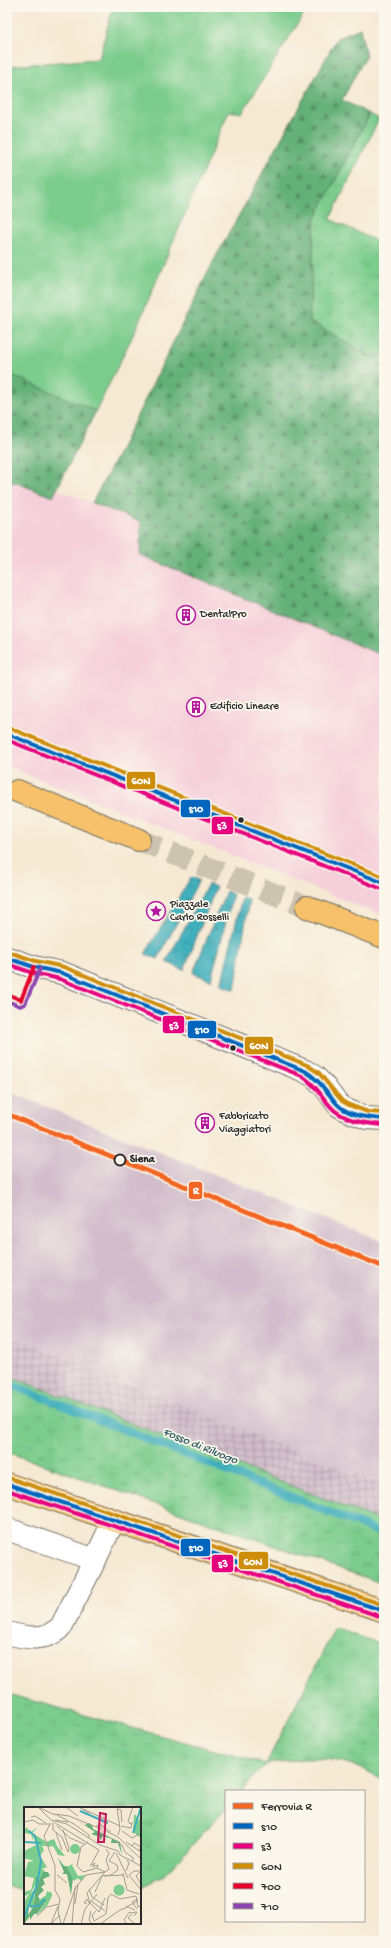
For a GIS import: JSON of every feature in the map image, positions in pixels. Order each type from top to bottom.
[{"type":"main road","points":[[17,791],[139,840]]},
{"type":"main road","points":[[307,907],[384,937]]},
{"type":"main road","points":[[7,1484],[384,1611]]},
{"type":"street","points":[[7,958],[34,967],[62,973],[284,1062],[315,1077],[324,1086],[338,1105],[346,1110],[367,1118],[384,1119]]},
{"type":"street","points":[[7,1633],[34,1638],[55,1633],[60,1627],[95,1560],[114,1520]]},
{"type":"street","points":[[7,1529],[95,1560]]},
{"type":"shaded area","name":"Edificio Lineare","points":[[14,482],[53,497],[56,489],[141,522],[140,555],[384,656],[384,916],[7,766],[7,486]]},
{"type":"shaded area","points":[[7,1091],[384,1242],[384,1486],[7,1334]]},
{"type":"shaded area","points":[[7,1334],[384,1486],[384,1522],[7,1375]]},
{"type":"green space","points":[[113,7],[308,7],[242,113],[229,111],[135,331],[96,411],[7,373],[7,66],[99,59]]},
{"type":"green space","points":[[360,28],[366,56],[342,100],[370,114],[315,219],[309,321],[373,357],[384,353],[384,656],[140,555],[141,522],[92,503],[116,458],[213,262],[337,38]]},
{"type":"green space","points":[[370,114],[379,119],[330,219],[384,245],[384,353],[373,357],[309,321],[315,219]]},
{"type":"green space","points":[[7,373],[96,411],[53,497],[14,482],[7,486]]},
{"type":"green space","points":[[7,1375],[384,1522],[384,1584],[7,1452]]},
{"type":"green space","points":[[335,1628],[384,1645],[384,1781],[373,1774],[350,1764],[326,1759],[301,1759],[267,1764],[243,1790],[225,1790],[225,1809],[164,1876],[141,1888],[141,1807],[24,1807],[24,1891],[7,1885],[7,1694],[266,1764]]},
{"type":"water","points":[[191,877],[199,880],[158,959],[145,954]]},
{"type":"water","points":[[208,884],[216,887],[184,970],[166,962]]},
{"type":"water","points":[[226,891],[233,894],[211,980],[193,973]]},
{"type":"water","points":[[242,897],[249,900],[235,990],[221,985]]},
{"type":"waterway","name":"Fosso di Riluogo","points":[[7,1383],[384,1534]]},
{"type":"tunnel","points":[[139,840],[307,907]]},
{"type":"rail line","name":"R","points":[[7,1114],[384,1267]]},
{"type":"transit line","name":"60N","points":[[9,728],[384,877]]},
{"type":"transit line","name":"s10","points":[[7,734],[384,883]]},
{"type":"transit line","name":"s3","points":[[7,740],[382,889]]},
{"type":"transit line","name":"60N","points":[[9,952],[36,961],[64,967],[307,1065],[319,1073],[342,1101],[368,1112],[384,1113]]},
{"type":"transit line","name":"s10","points":[[7,958],[34,967],[62,973],[305,1071],[319,1082],[342,1108],[359,1116],[384,1119]]},
{"type":"transit line","name":"s3","points":[[7,964],[33,973],[60,979],[302,1076],[316,1088],[330,1106],[339,1114],[358,1121],[384,1125]]},
{"type":"transit line","name":"700","points":[[7,994],[21,1000],[34,967]]},
{"type":"transit line","name":"710","points":[[7,1001],[20,1006],[25,1004],[40,969]]},
{"type":"transit line","name":"60N","points":[[9,1478],[384,1605]]},
{"type":"transit line","name":"s10","points":[[7,1484],[384,1611]]},
{"type":"transit line","name":"s3","points":[[7,1490],[382,1617]]},
{"type":"place","name":"DentalPro","points":[[186,615]]},
{"type":"place","name":"Edificio Lineare","points":[[196,707]]},
{"type":"place","name":"Piazzale Carlo Rosselli","points":[[156,911]]},
{"type":"place","name":"Fabbricato Viaggiatori","points":[[205,1123]]},
{"type":"place","name":"Siena","points":[[120,1160]]}]
